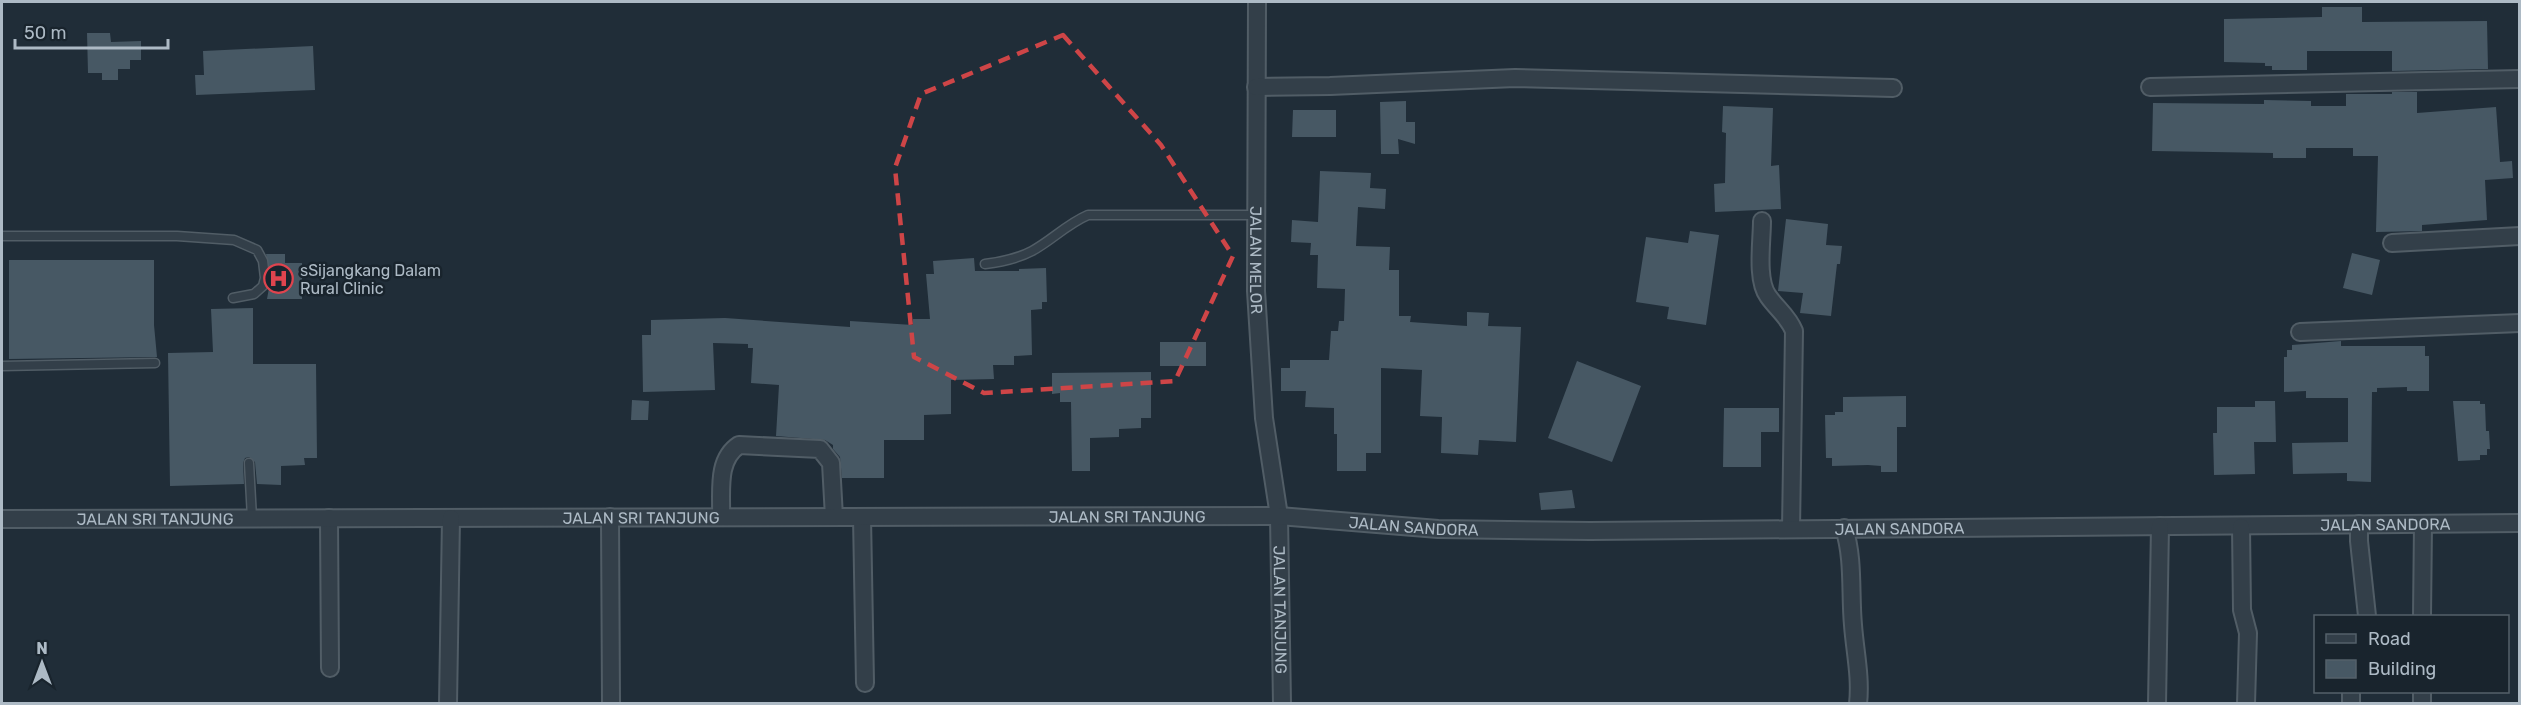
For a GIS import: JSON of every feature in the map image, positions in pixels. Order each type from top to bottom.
[{"type":"street","name":"JALAN MELOR","points":[[1257,2],[1256,215],[1259,359],[1264,418],[1279,516]]},
{"type":"street","points":[[1256,87],[1515,78],[1893,88]]},
{"type":"street","points":[[2150,87],[2520,79]]},
{"type":"street","points":[[1762,221],[1762,282],[1768,296],[1791,322],[1795,338],[1791,530]]},
{"type":"street","points":[[2392,243],[2520,236]]},
{"type":"street","points":[[2300,332],[2520,323]]},
{"type":"street","points":[[721,517],[723,467],[731,450],[739,445],[820,449],[831,463],[834,517]]},
{"type":"street","name":"JALAN SRI TANJUNG","points":[[2,519],[834,517],[862,525],[1279,516]]},
{"type":"street","name":"JALAN SANDORA","points":[[1279,516],[1438,529],[1791,530],[1846,535],[2160,533],[2241,527],[2359,532],[2423,524],[2520,523]]},
{"type":"street","name":"JALAN TANJUNG","points":[[1279,516],[1282,704]]},
{"type":"street","points":[[609,517],[611,704]]},
{"type":"street","points":[[330,518],[330,668]]},
{"type":"street","points":[[448,704],[451,518]]},
{"type":"street","points":[[2422,615],[2423,524]]},
{"type":"street","points":[[862,525],[865,683]]},
{"type":"street","points":[[2241,527],[2242,610],[2248,633],[2246,704]]},
{"type":"street","points":[[2359,532],[2367,615]]},
{"type":"street","points":[[2157,704],[2160,533]]},
{"type":"street","points":[[1846,535],[1852,590],[1852,624],[1860,686],[1858,704]]},
{"type":"lane","points":[[985,264],[1008,261],[1031,252],[1072,222],[1088,215],[1256,215]]},
{"type":"lane","points":[[2,236],[177,236],[234,240],[257,250],[263,261],[265,278],[263,286],[254,294],[233,298]]},
{"type":"lane","points":[[2,366],[155,363]]},
{"type":"lane","points":[[249,463],[252,518]]},
{"type":"highlighted area","points":[[1063,35],[1161,145],[1233,256],[1175,381],[984,393],[914,357],[895,168],[921,94]]},
{"type":"building","points":[[2322,7],[2362,7],[2362,22],[2487,21],[2488,69],[2392,71],[2392,51],[2307,51],[2307,70],[2272,70],[2272,66],[2265,66],[2265,63],[2224,62],[2224,19],[2322,17]]},
{"type":"building","points":[[87,33],[110,33],[111,42],[141,41],[141,60],[130,60],[130,69],[118,69],[118,80],[102,80],[102,73],[88,73]]},
{"type":"building","points":[[313,46],[315,90],[196,95],[195,75],[204,75],[203,51]]},
{"type":"building","points":[[2392,92],[2417,92],[2417,113],[2496,107],[2500,162],[2512,161],[2513,178],[2485,180],[2487,220],[2422,225],[2422,231],[2376,232],[2378,156],[2353,156],[2353,148],[2306,148],[2306,158],[2273,158],[2273,153],[2152,151],[2153,103],[2264,104],[2264,100],[2311,101],[2311,106],[2346,106],[2346,94],[2392,94]]},
{"type":"building","points":[[1406,101],[1406,122],[1415,122],[1415,144],[1398,139],[1399,154],[1381,154],[1380,102]]},
{"type":"building","points":[[1723,106],[1773,108],[1771,166],[1779,165],[1781,209],[1715,212],[1714,184],[1725,183],[1726,133],[1722,132]]},
{"type":"building","points":[[1293,110],[1336,110],[1336,137],[1292,137]]},
{"type":"building","points":[[1320,171],[1371,173],[1370,188],[1386,189],[1385,209],[1358,207],[1356,246],[1390,247],[1389,270],[1399,270],[1399,316],[1411,316],[1410,322],[1467,326],[1467,312],[1489,313],[1488,326],[1521,327],[1516,442],[1479,440],[1478,455],[1441,453],[1442,417],[1420,416],[1422,370],[1381,368],[1381,453],[1366,453],[1366,471],[1337,471],[1334,408],[1305,407],[1306,391],[1281,391],[1281,368],[1290,368],[1290,360],[1329,360],[1331,331],[1338,331],[1339,321],[1344,321],[1345,289],[1317,288],[1318,255],[1310,255],[1311,243],[1291,242],[1292,220],[1318,222]]},
{"type":"building","points":[[1786,219],[1828,224],[1826,245],[1842,246],[1840,264],[1837,264],[1831,316],[1800,313],[1803,293],[1778,291]]},
{"type":"building","points":[[1690,231],[1719,235],[1706,325],[1667,319],[1669,307],[1636,302],[1646,237],[1688,243]]},
{"type":"building","points":[[2352,253],[2380,260],[2372,295],[2343,288]]},
{"type":"building","points":[[266,254],[285,254],[285,263],[302,263],[302,299],[267,299],[271,277]]},
{"type":"building","points":[[974,258],[975,271],[1019,271],[1019,269],[1046,268],[1047,302],[1042,302],[1042,309],[1031,310],[1032,355],[1014,356],[1014,365],[993,365],[994,379],[951,380],[951,414],[924,415],[924,440],[884,440],[884,478],[842,478],[840,457],[833,449],[833,445],[825,440],[776,436],[779,385],[751,383],[753,348],[748,348],[748,344],[713,343],[715,390],[643,392],[642,335],[651,335],[651,320],[725,318],[850,327],[850,321],[913,325],[913,319],[930,319],[926,274],[934,274],[933,261]]},
{"type":"building","points":[[9,260],[154,260],[154,325],[157,357],[9,359]]},
{"type":"building","points":[[253,308],[253,364],[316,364],[317,458],[304,458],[305,465],[281,466],[281,485],[257,484],[255,462],[249,457],[245,458],[243,463],[244,484],[170,486],[168,353],[213,352],[211,309]]},
{"type":"building","points":[[2341,341],[2341,346],[2425,346],[2425,356],[2429,356],[2429,391],[2407,391],[2407,387],[2377,388],[2377,392],[2372,392],[2371,482],[2347,481],[2347,473],[2293,474],[2292,443],[2348,442],[2348,398],[2306,398],[2306,391],[2284,392],[2284,357],[2287,357],[2287,350],[2292,350],[2292,345]]},
{"type":"building","points":[[1160,342],[1206,342],[1206,366],[1160,366]]},
{"type":"building","points":[[1577,361],[1641,386],[1612,462],[1548,438]]},
{"type":"building","points":[[1151,372],[1151,418],[1141,418],[1141,428],[1119,429],[1119,437],[1090,438],[1090,471],[1072,471],[1071,402],[1060,402],[1060,393],[1052,394],[1052,373]]},
{"type":"building","points":[[1906,396],[1906,427],[1897,427],[1897,472],[1881,472],[1881,466],[1832,466],[1832,458],[1826,458],[1825,415],[1843,412],[1843,397]]},
{"type":"building","points":[[632,400],[649,401],[648,420],[631,420]]},
{"type":"building","points":[[2255,401],[2275,401],[2276,442],[2254,442],[2255,474],[2214,475],[2213,433],[2217,433],[2217,407],[2255,407]]},
{"type":"building","points":[[2453,401],[2480,401],[2480,404],[2485,404],[2486,431],[2489,431],[2490,449],[2487,449],[2487,455],[2480,455],[2480,460],[2458,461]]},
{"type":"building","points":[[1724,408],[1779,408],[1779,432],[1761,432],[1761,467],[1723,467]]},
{"type":"building","points":[[1572,490],[1575,508],[1541,510],[1539,493]]},
{"type":"place","name":"sSijangkang Dalam Rural Clinic","points":[[279,279]]}]
